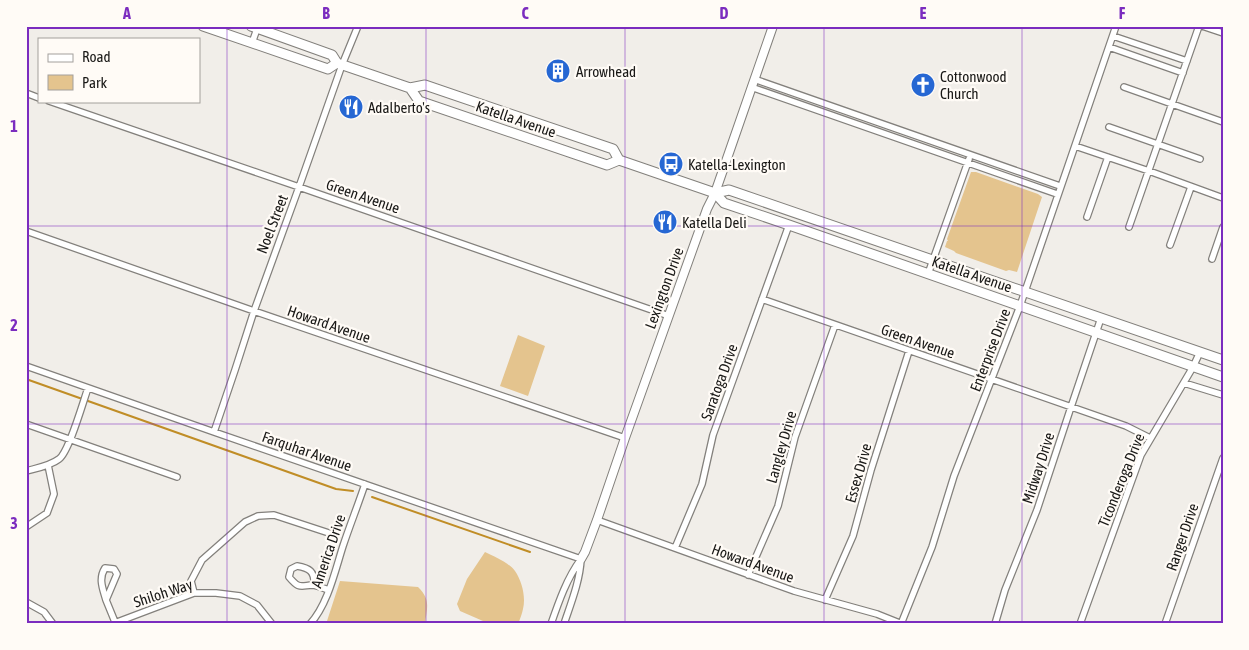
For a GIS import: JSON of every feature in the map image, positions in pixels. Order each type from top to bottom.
[{"type":"main road","name":"Katella Avenue","points":[[204,26],[328,69],[339,64]]},
{"type":"main road","name":"Katella Avenue","points":[[255,27],[332,55],[339,64],[410,88],[425,85],[613,149],[620,160],[715,193],[724,203],[1223,377]]},
{"type":"main road","name":"Katella Avenue","points":[[410,88],[419,101],[608,165],[620,160]]},
{"type":"main road","name":"Katella Avenue","points":[[715,193],[730,190],[1223,360]]},
{"type":"street","name":"Noel Street","points":[[214,432],[254,311],[299,187],[339,64],[358,26]]},
{"type":"street","name":"Lexington Drive","points":[[551,624],[572,571],[585,552],[598,520],[625,438],[707,209],[715,193],[772,26]]},
{"type":"street","name":"Enterprise Drive","points":[[901,624],[932,547],[954,476],[1020,306],[1116,26]]},
{"type":"street","points":[[1129,227],[1200,26],[1223,34]]},
{"type":"street","points":[[252,44],[255,27]]},
{"type":"street","points":[[1113,36],[1187,61]]},
{"type":"street","points":[[1109,47],[1183,73]]},
{"type":"street","points":[[753,83],[970,154],[1060,186]]},
{"type":"street","points":[[753,83],[1057,194]]},
{"type":"street","points":[[1124,87],[1223,122]]},
{"type":"street","points":[[26,93],[38,98]]},
{"type":"street","name":"Green Avenue","points":[[52,102],[668,316]]},
{"type":"street","points":[[1109,127],[1200,159]]},
{"type":"street","points":[[1075,146],[1223,198]]},
{"type":"street","points":[[928,274],[970,154]]},
{"type":"street","points":[[1087,217],[1108,157]]},
{"type":"street","points":[[1170,245],[1191,187]]},
{"type":"street","name":"Saratoga Drive","points":[[675,548],[702,484],[713,435],[788,225]]},
{"type":"street","points":[[1212,259],[1223,227]]},
{"type":"street","name":"Howard Avenue","points":[[26,230],[254,311],[625,438]]},
{"type":"street","name":"Green Avenue","points":[[762,299],[1126,426],[1150,438]]},
{"type":"street","name":"Midway Drive","points":[[995,624],[1005,590],[1037,510],[1101,318]]},
{"type":"street","name":"Langley Drive","points":[[748,575],[778,506],[795,437],[835,325]]},
{"type":"street","name":"Essex Drive","points":[[825,600],[853,536],[871,470],[909,351]]},
{"type":"street","name":"Ticonderoga Drive","points":[[1080,624],[1141,455],[1184,383],[1200,352]]},
{"type":"street","name":"Farquhar Avenue","points":[[26,366],[581,559]]},
{"type":"street","points":[[1184,383],[1223,395]]},
{"type":"street","points":[[26,471],[48,465],[61,458],[71,440],[88,388]]},
{"type":"street","points":[[26,424],[177,477]]},
{"type":"street","name":"Ranger Drive","points":[[1165,624],[1223,458]]},
{"type":"street","points":[[26,528],[47,513],[54,494],[48,465]]},
{"type":"street","name":"America Drive","points":[[310,624],[314,620],[329,590],[366,484]]},
{"type":"street","points":[[194,593],[191,581],[202,560],[245,522],[258,516],[274,515],[335,535]]},
{"type":"street","name":"Howard Avenue","points":[[598,520],[794,591],[877,614],[901,624]]},
{"type":"street","name":"Lexington Drive","points":[[564,624],[573,596],[581,559]]},
{"type":"street","points":[[314,585],[315,578],[313,573],[306,567],[296,566],[290,569],[290,577],[295,584],[304,587],[314,585],[329,590]]},
{"type":"street","points":[[106,600],[117,574],[114,569],[104,568],[101,574],[101,583],[106,600],[114,623]]},
{"type":"street","name":"Shiloh Way","points":[[114,623],[194,593],[216,593],[240,596],[257,605],[272,624]]},
{"type":"street","points":[[26,602],[44,612],[53,624]]},
{"type":"green space","points":[[971,172],[976,172],[1042,197],[1017,272],[1006,271],[956,253],[945,247]]},
{"type":"green space","points":[[518,335],[545,346],[528,396],[500,386]]},
{"type":"green space","points":[[485,552],[509,565],[520,579],[524,604],[518,624],[498,624],[483,621],[460,611],[457,604],[467,579]]},
{"type":"green space","points":[[340,581],[418,587],[426,600],[425,624],[329,624],[327,621]]},
{"type":"waterway","points":[[26,379],[336,489],[353,491]]},
{"type":"waterway","points":[[372,497],[530,552]]},
{"type":"place","name":"Arrowhead","points":[[558,71]]},
{"type":"place","name":"Cottonwood Church","points":[[923,85]]},
{"type":"place","name":"Adalberto's","points":[[351,107]]},
{"type":"place","name":"Katella-Lexington","points":[[671,164]]},
{"type":"place","name":"Katella Deli","points":[[665,222]]}]
